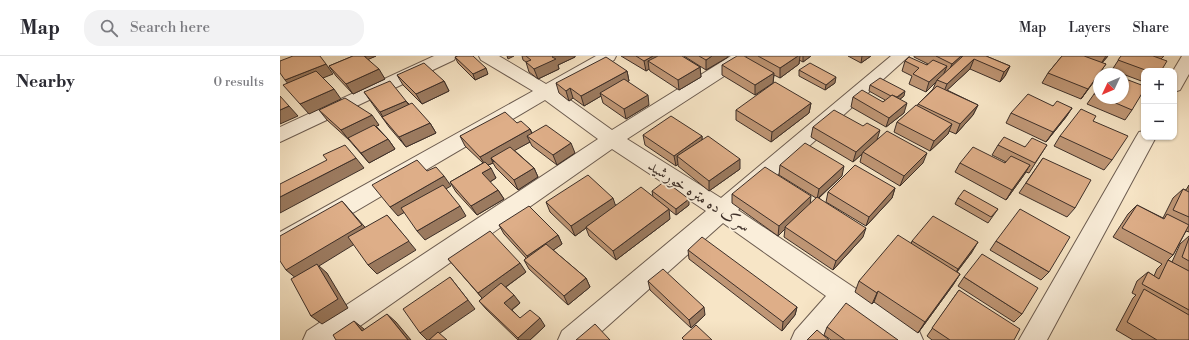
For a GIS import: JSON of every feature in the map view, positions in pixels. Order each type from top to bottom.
[{"type":"street","points":[[280,135],[448,56]]},
{"type":"street","name":"سرک ده متره خورشید","points":[[487,56],[545,91],[612,139],[722,210],[909,340]]},
{"type":"street","points":[[280,244],[608,56]]},
{"type":"street","points":[[317,340],[612,139],[743,56]]},
{"type":"street","points":[[572,340],[902,56]]},
{"type":"street","points":[[1177,80],[1189,58]]},
{"type":"street","points":[[1033,340],[1144,140]]},
{"type":"street","points":[[805,340],[844,294]]},
{"type":"building","points":[[293,56],[320,56],[326,64],[285,80],[280,73],[280,61]]},
{"type":"building","points":[[353,56],[364,56],[379,69],[346,84],[329,66]]},
{"type":"building","points":[[473,56],[486,68],[473,74],[455,57]]},
{"type":"building","points":[[526,56],[553,56],[552,57],[556,59],[534,69],[526,62],[531,60]]},
{"type":"building","points":[[636,56],[653,56],[644,61]]},
{"type":"building","points":[[658,56],[682,56],[700,67],[678,80],[648,61]]},
{"type":"building","points":[[699,56],[712,56],[706,60]]},
{"type":"building","points":[[737,56],[744,56],[774,73],[755,85],[722,65]]},
{"type":"building","points":[[758,56],[798,56],[780,68]]},
{"type":"building","points":[[936,56],[961,56],[952,64]]},
{"type":"building","points":[[963,56],[986,56],[1010,66],[1004,72],[974,59],[947,84],[937,80]]},
{"type":"building","points":[[1062,56],[1084,56],[1106,64],[1103,68],[1093,68],[1093,82],[1088,89],[1048,73]]},
{"type":"building","points":[[1121,56],[1153,56],[1167,61],[1163,68],[1141,68],[1118,60]]},
{"type":"building","points":[[606,57],[627,71],[581,96],[570,88],[566,91],[556,83]]},
{"type":"building","points":[[909,57],[927,65],[933,60],[947,66],[929,82],[913,74],[919,68],[905,61]]},
{"type":"building","points":[[424,63],[444,81],[416,94],[397,75]]},
{"type":"building","points":[[810,63],[836,77],[826,85],[799,70]]},
{"type":"building","points":[[316,71],[334,89],[300,104],[283,85]]},
{"type":"building","points":[[880,78],[905,91],[897,97],[891,96],[870,85]]},
{"type":"building","points":[[624,79],[648,95],[624,109],[600,93]]},
{"type":"building","points":[[1129,80],[1141,85],[1141,95],[1132,110],[1118,104],[1129,104]]},
{"type":"building","points":[[390,81],[406,101],[380,112],[364,92]]},
{"type":"building","points":[[775,82],[811,103],[772,132],[736,110]]},
{"type":"building","points":[[937,86],[978,105],[960,124],[918,104]]},
{"type":"building","points":[[862,90],[883,102],[892,95],[907,103],[889,118],[853,97]]},
{"type":"building","points":[[1028,94],[1053,106],[1057,101],[1072,108],[1053,132],[1011,113]]},
{"type":"building","points":[[280,96],[289,106],[280,110]]},
{"type":"building","points":[[345,98],[372,115],[341,130],[319,110]]},
{"type":"building","points":[[412,103],[430,123],[399,137],[382,117]]},
{"type":"building","points":[[916,105],[952,124],[934,141],[897,122]]},
{"type":"building","points":[[1081,109],[1096,116],[1093,121],[1128,136],[1112,160],[1060,136]]},
{"type":"building","points":[[834,110],[863,126],[867,123],[880,130],[856,152],[813,127]]},
{"type":"building","points":[[505,112],[517,123],[521,121],[530,129],[480,157],[460,136]]},
{"type":"building","points":[[671,116],[702,136],[674,156],[643,135]]},
{"type":"building","points":[[374,125],[388,139],[361,153],[348,138]]},
{"type":"building","points":[[546,125],[571,143],[553,155],[527,136]]},
{"type":"building","points":[[887,131],[927,153],[904,176],[863,152]]},
{"type":"building","points":[[708,136],[740,159],[709,181],[677,156]]},
{"type":"building","points":[[1004,137],[1025,147],[1032,138],[1047,145],[1035,163],[998,145]]},
{"type":"building","points":[[805,143],[844,166],[819,189],[780,165]]},
{"type":"building","points":[[345,145],[356,158],[280,197],[280,184],[327,160],[323,155]]},
{"type":"building","points":[[510,147],[534,168],[514,180],[491,158]]},
{"type":"building","points":[[973,147],[1005,163],[1011,156],[1030,165],[1012,190],[960,163]]},
{"type":"building","points":[[1043,158],[1091,180],[1075,208],[1026,183]]},
{"type":"building","points":[[417,160],[427,171],[436,167],[444,176],[390,207],[372,185]]},
{"type":"building","points":[[485,162],[491,168],[482,173],[498,190],[471,206],[450,182]]},
{"type":"building","points":[[855,165],[895,188],[869,217],[828,192]]},
{"type":"building","points":[[765,167],[811,196],[779,226],[732,194]]},
{"type":"building","points":[[588,175],[613,198],[571,226],[546,202]]},
{"type":"building","points":[[665,181],[689,199],[676,209],[652,191]]},
{"type":"building","points":[[443,185],[460,206],[417,231],[401,208]]},
{"type":"building","points":[[641,187],[669,209],[613,251],[586,227]]},
{"type":"building","points":[[1183,189],[1189,192],[1189,217],[1173,210]]},
{"type":"building","points":[[964,190],[998,209],[991,217],[958,198]]},
{"type":"building","points":[[817,197],[866,228],[836,261],[785,227]]},
{"type":"building","points":[[342,201],[362,225],[286,270],[280,261],[280,236]]},
{"type":"building","points":[[1137,205],[1164,219],[1167,214],[1189,225],[1173,255],[1122,228]]},
{"type":"building","points":[[529,206],[558,235],[527,256],[499,225]]},
{"type":"building","points":[[1020,209],[1070,237],[1049,272],[996,241]]},
{"type":"building","points":[[387,215],[409,241],[368,265],[348,237]]},
{"type":"building","points":[[933,216],[978,242],[958,269],[912,241]]},
{"type":"building","points":[[490,231],[520,263],[478,293],[448,259]]},
{"type":"building","points":[[898,235],[960,274],[925,322],[878,291],[877,293],[859,281]]},
{"type":"building","points":[[702,237],[797,307],[783,322],[688,250]]},
{"type":"building","points":[[1189,238],[1189,261],[1182,257]]},
{"type":"building","points":[[546,244],[586,278],[564,296],[524,260]]},
{"type":"building","points":[[982,254],[1038,288],[1022,314],[964,277]]},
{"type":"building","points":[[1168,260],[1189,271],[1189,310],[1142,284],[1148,272],[1159,279]]},
{"type":"building","points":[[317,264],[338,299],[311,316],[291,279]]},
{"type":"building","points":[[663,269],[704,307],[689,320],[648,281]]},
{"type":"building","points":[[450,277],[468,300],[420,333],[403,309]]},
{"type":"building","points":[[501,283],[514,295],[504,303],[520,318],[530,310],[540,318],[518,338],[479,301]]},
{"type":"building","points":[[1144,289],[1189,315],[1189,340],[1157,340],[1127,322]]},
{"type":"building","points":[[959,290],[1020,329],[1014,340],[950,340],[932,328]]},
{"type":"building","points":[[846,303],[898,340],[845,340],[827,327]]},
{"type":"building","points":[[387,314],[408,340],[336,340],[333,335],[354,321],[362,331]]},
{"type":"building","points":[[595,324],[610,340],[576,340]]},
{"type":"building","points":[[696,325],[712,340],[684,340],[682,338]]},
{"type":"building","points":[[817,330],[829,340],[807,340]]},
{"type":"building","points":[[438,332],[447,340],[429,340]]}]
